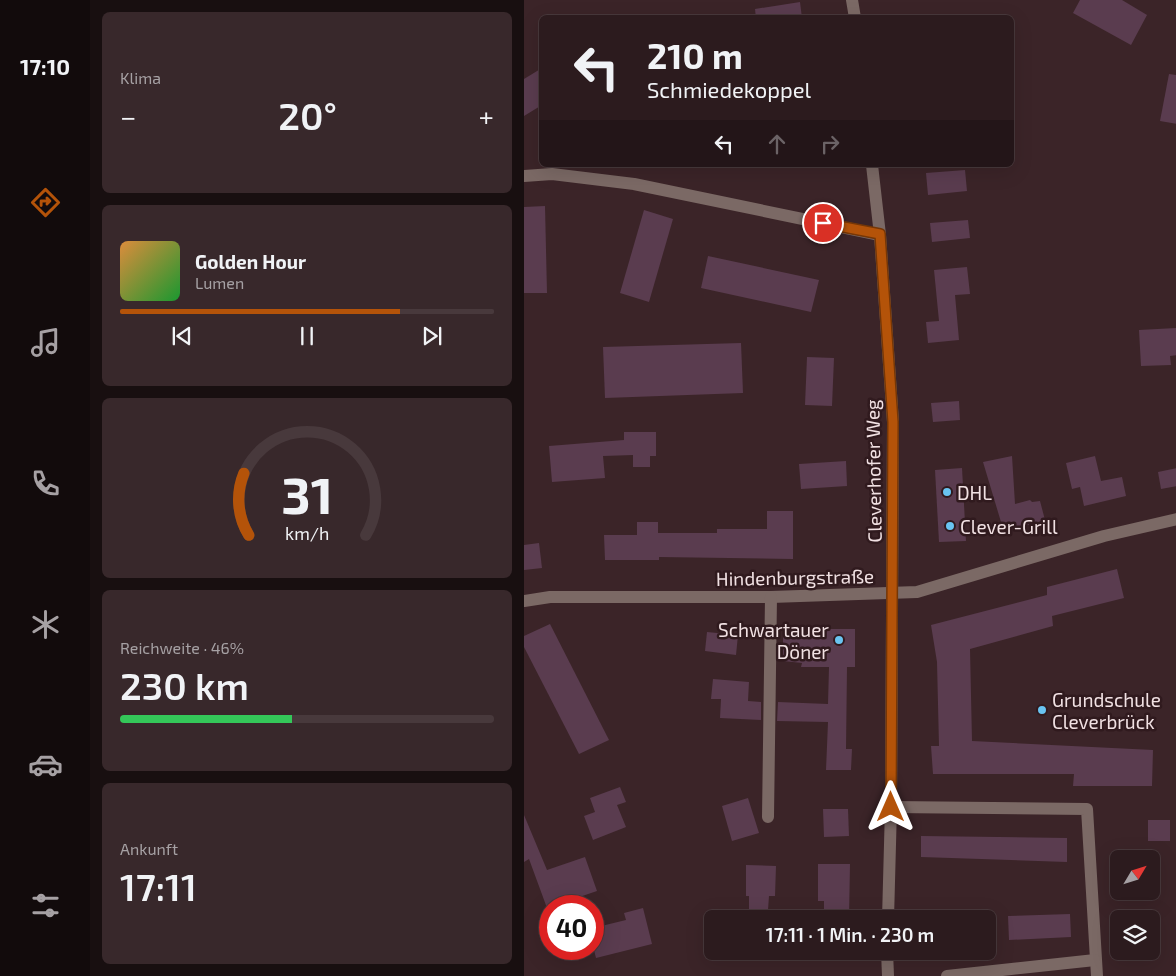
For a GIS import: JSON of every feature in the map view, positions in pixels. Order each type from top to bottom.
[{"type":"street","points":[[852,0],[854,15]]},
{"type":"street","name":"Cleverhofer Weg","points":[[872,167],[880,234],[893,422],[891,807],[888,910]]},
{"type":"street","points":[[524,176],[552,174],[634,184],[880,234]]},
{"type":"street","name":"Hindenburgstraße","points":[[524,602],[550,597],[771,597],[916,592],[1104,536],[1176,519]]},
{"type":"street","points":[[768,817],[771,597]]},
{"type":"street","points":[[891,807],[1087,808],[1096,976]]},
{"type":"street","points":[[887,960],[888,976]]},
{"type":"street","points":[[947,976],[1094,960]]},
{"type":"building","points":[[1080,0],[1122,0],[1147,15],[1131,45],[1073,13]]},
{"type":"building","points":[[800,2],[802,15],[756,15],[755,9]]},
{"type":"building","points":[[539,70],[539,107],[524,116],[524,79]]},
{"type":"building","points":[[1169,74],[1177,75],[1177,124],[1160,121]]},
{"type":"building","points":[[965,170],[967,191],[928,195],[926,173]]},
{"type":"building","points":[[545,206],[547,293],[524,293],[524,207]]},
{"type":"building","points":[[644,210],[673,219],[649,302],[620,293]]},
{"type":"building","points":[[968,220],[970,238],[932,242],[930,223]]},
{"type":"building","points":[[708,256],[819,280],[811,312],[701,288]]},
{"type":"building","points":[[967,267],[970,294],[955,295],[959,340],[928,343],[926,322],[939,321],[934,270]]},
{"type":"building","points":[[1177,328],[1177,355],[1170,356],[1171,365],[1141,366],[1139,330]]},
{"type":"building","points":[[741,343],[743,393],[605,398],[603,347]]},
{"type":"building","points":[[807,357],[834,358],[832,406],[805,405]]},
{"type":"building","points":[[959,401],[960,420],[933,422],[931,403]]},
{"type":"building","points":[[624,432],[656,432],[656,456],[650,456],[650,467],[633,467],[633,455],[603,456],[605,478],[552,482],[549,446],[624,440]]},
{"type":"building","points":[[1012,456],[1015,504],[1030,500],[1032,502],[1040,501],[1045,520],[1004,532],[983,462]]},
{"type":"building","points":[[1095,456],[1101,481],[1122,477],[1126,496],[1084,506],[1080,487],[1072,489],[1066,463]]},
{"type":"building","points":[[846,461],[847,486],[801,489],[799,464]]},
{"type":"building","points":[[962,468],[966,541],[939,542],[935,470]]},
{"type":"building","points":[[1177,468],[1177,486],[1161,489],[1158,472]]},
{"type":"building","points":[[767,511],[793,511],[793,559],[659,557],[659,560],[605,560],[604,535],[637,535],[637,522],[658,522],[658,533],[717,533],[717,529],[767,529]]},
{"type":"building","points":[[539,543],[542,568],[524,570],[524,545]]},
{"type":"building","name":"Grundschule Cleverbrück","points":[[1117,569],[1124,598],[1052,616],[1053,626],[970,649],[972,741],[1153,750],[1152,786],[1073,786],[1074,774],[933,774],[931,746],[939,746],[937,662],[931,625],[1047,595],[1047,587]]},
{"type":"building","points":[[550,624],[609,740],[579,754],[524,647],[524,636]]},
{"type":"building","points":[[783,629],[855,629],[855,667],[847,667],[846,749],[852,749],[851,770],[826,770],[828,722],[777,721],[778,702],[828,704],[829,667],[801,667],[802,663],[783,661]]},
{"type":"building","points":[[707,632],[738,635],[736,655],[705,651]]},
{"type":"building","points":[[713,679],[749,682],[748,701],[761,702],[761,720],[720,718],[721,699],[711,699]]},
{"type":"building","points":[[620,787],[626,802],[617,805],[626,827],[593,840],[584,816],[595,812],[590,798]]},
{"type":"building","points":[[748,798],[759,833],[732,841],[722,806]]},
{"type":"building","points":[[823,809],[848,809],[849,836],[824,837]]},
{"type":"building","points":[[524,815],[547,870],[585,857],[597,891],[585,895],[542,895],[529,859],[524,862]]},
{"type":"building","points":[[1148,820],[1170,820],[1170,841],[1148,841]]},
{"type":"building","points":[[921,836],[1067,838],[1067,862],[921,857]]},
{"type":"building","points":[[818,864],[850,864],[849,910],[824,910],[824,901],[818,901]]},
{"type":"building","points":[[746,865],[776,866],[775,896],[769,896],[768,910],[749,909],[749,896],[746,896]]},
{"type":"building","points":[[643,908],[652,944],[604,956],[604,925],[626,920],[624,913]]},
{"type":"building","points":[[1070,914],[1071,937],[1009,940],[1008,916]]},
{"type":"place","name":"DHL","points":[[947,492]]},
{"type":"place","name":"Clever-Grill","points":[[950,526]]},
{"type":"place","name":"Schwartauer Döner","points":[[839,640]]},
{"type":"place","name":"Grundschule Cleverbrück","points":[[1042,710]]},
{"type":"route","points":[[823,223],[880,234],[893,422],[891,807]]}]
